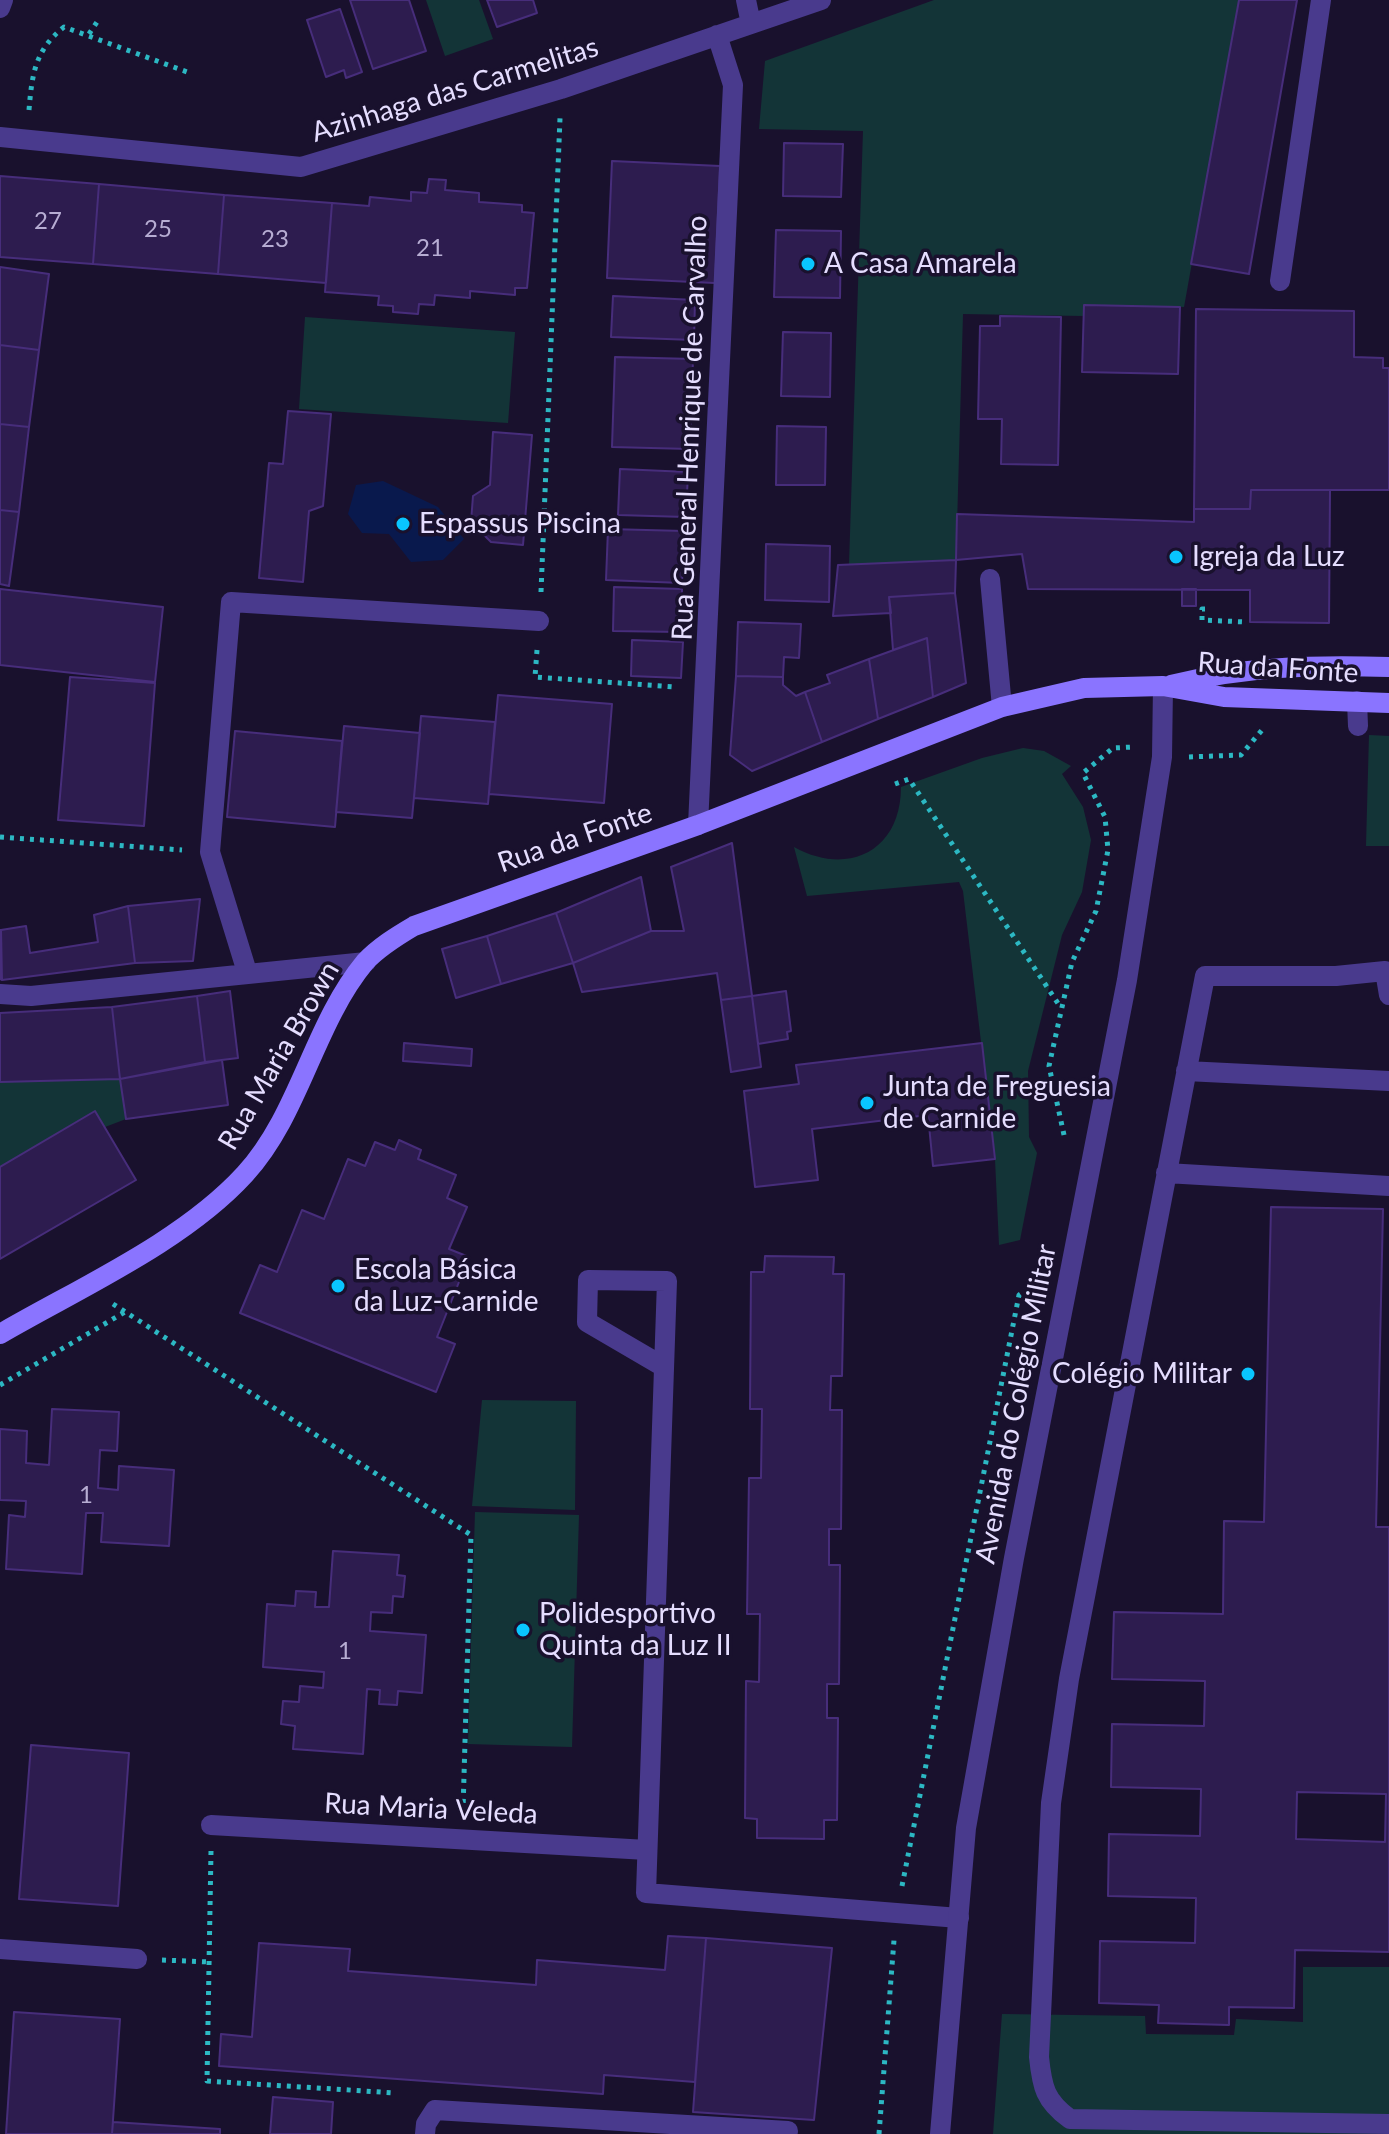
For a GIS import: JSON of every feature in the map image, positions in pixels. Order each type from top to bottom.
[{"type":"main road","name":"Rua da Fonte","points":[[1163,686],[1225,671],[1312,665],[1389,667]]},
{"type":"main road","name":"Rua da Fonte","points":[[366,962],[387,942],[437,916],[698,825],[1002,707],[1084,688],[1163,686],[1224,697],[1389,703]]},
{"type":"main road","name":"Rua Maria Brown","points":[[0,1334],[156,1243],[206,1208],[245,1174],[270,1140],[341,1000],[366,962]]},
{"type":"street","points":[[0,8],[3,0]]},
{"type":"street","points":[[746,0],[751,24]]},
{"type":"street","name":"Azinhaga das Carmelitas","points":[[0,137],[301,167],[561,89],[821,0]]},
{"type":"street","points":[[1280,281],[1321,0]]},
{"type":"street","name":"Rua General Henrique de Carvalho","points":[[698,825],[707,689],[733,85],[717,35]]},
{"type":"street","points":[[990,579],[1002,707]]},
{"type":"street","points":[[247,972],[210,852],[231,602],[539,621]]},
{"type":"street","name":"Avenida do Colégio Militar","points":[[940,2134],[966,1828],[1009,1588],[1127,980],[1162,757],[1163,686]]},
{"type":"street","points":[[1357,701],[1358,726]]},
{"type":"street","points":[[0,994],[31,996],[366,962]]},
{"type":"street","points":[[1389,995],[1385,971],[1336,976],[1205,976],[1069,1679],[1051,1803],[1041,1983],[1042,2090],[1051,2106],[1070,2119],[1389,2124]]},
{"type":"street","points":[[1186,1071],[1389,1081]]},
{"type":"street","points":[[1166,1173],[1389,1186]]},
{"type":"street","points":[[664,1367],[587,1322],[588,1280],[667,1281],[646,1893],[959,1918]]},
{"type":"street","name":"Rua Maria Veleda","points":[[211,1825],[647,1850]]},
{"type":"street","points":[[0,1949],[137,1959]]},
{"type":"street","points":[[425,2134],[426,2124],[435,2110],[520,2125],[788,2131]]},
{"type":"path","points":[[89,34],[97,22]]},
{"type":"path","points":[[26,142],[32,78],[45,42],[64,27],[190,73]]},
{"type":"path","points":[[561,89],[535,677],[707,689]]},
{"type":"path","points":[[1205,609],[1202,609],[1202,620],[1246,622]]},
{"type":"path","points":[[880,789],[909,779],[1061,1009]]},
{"type":"path","points":[[0,837],[210,852]]},
{"type":"path","points":[[85,1284],[471,1535],[468,1744],[461,1839]]},
{"type":"path","points":[[0,1385],[125,1312]]},
{"type":"path","points":[[211,1825],[207,2081],[396,2093]]},
{"type":"path","points":[[137,1959],[209,1962]]},
{"type":"green space","points":[[426,0],[479,0],[493,39],[445,56]]},
{"type":"green space","points":[[934,0],[1239,0],[1184,307],[1085,305],[1084,316],[963,314],[956,560],[849,565],[863,131],[759,129],[765,61]]},
{"type":"green space","points":[[305,317],[515,332],[508,423],[299,409]]},
{"type":"green space","points":[[1369,735],[1389,736],[1389,846],[1366,846]]},
{"type":"green space","points":[[1023,748],[1044,751],[1071,766],[1062,774],[1083,807],[1091,840],[1082,892],[1062,935],[1028,1071],[1029,1137],[1037,1153],[1020,1240],[999,1245],[995,1159],[963,891],[959,882],[807,896],[794,847],[814,856],[834,859],[852,858],[868,852],[892,828],[899,809],[901,787],[982,758]]},
{"type":"green space","points":[[120,1079],[126,1119],[0,1167],[0,1082]]},
{"type":"green space","points":[[482,1400],[576,1401],[575,1510],[472,1506]]},
{"type":"green space","name":"Polidesportivo Quinta da Luz II","points":[[475,1512],[579,1515],[572,1747],[468,1744]]},
{"type":"green space","points":[[1303,1967],[1389,1967],[1389,2134],[993,2134],[1002,2014],[1145,2016],[1146,2034],[1234,2035],[1236,2019],[1303,2022]]},
{"type":"shaded area","name":"Espassus Piscina","points":[[383,481],[438,507],[464,539],[443,560],[411,562],[389,534],[362,533],[348,514],[356,485]]},
{"type":"building","points":[[350,0],[409,0],[426,51],[373,69]]},
{"type":"building","points":[[487,0],[533,0],[537,13],[497,27]]},
{"type":"building","points":[[1239,0],[1297,0],[1249,274],[1191,264]]},
{"type":"building","points":[[340,9],[362,72],[346,78],[344,70],[326,77],[307,20]]},
{"type":"building","points":[[784,143],[843,144],[841,197],[783,196]]},
{"type":"building","points":[[612,161],[720,166],[715,283],[607,278]]},
{"type":"building","points":[[0,176],[99,184],[93,264],[0,257]]},
{"type":"building","points":[[429,179],[446,180],[445,190],[479,193],[479,202],[522,205],[522,212],[534,213],[527,288],[515,288],[515,295],[470,291],[470,298],[435,295],[434,305],[419,304],[418,314],[393,312],[393,306],[378,305],[379,296],[325,292],[332,203],[369,206],[370,197],[411,201],[411,192],[427,193]]},
{"type":"building","points":[[99,184],[224,195],[218,274],[93,264]]},
{"type":"building","points":[[224,195],[332,203],[326,283],[218,274]]},
{"type":"building","points":[[776,230],[841,231],[840,298],[774,297]]},
{"type":"building","points":[[0,267],[49,274],[39,350],[0,345]]},
{"type":"building","points":[[613,296],[695,300],[694,340],[611,337]]},
{"type":"building","points":[[1084,305],[1180,307],[1178,374],[1082,372]]},
{"type":"building","points":[[1196,309],[1354,311],[1354,357],[1383,358],[1383,368],[1389,368],[1389,490],[1251,490],[1250,509],[1194,509]]},
{"type":"building","points":[[1000,316],[1061,317],[1058,465],[1001,464],[1002,419],[978,419],[980,326],[1000,326]]},
{"type":"building","points":[[783,332],[831,333],[830,397],[781,396]]},
{"type":"building","points":[[0,345],[39,350],[29,427],[0,424]]},
{"type":"building","points":[[615,357],[693,359],[690,449],[612,447]]},
{"type":"building","points":[[288,411],[331,414],[323,506],[309,511],[303,582],[259,578],[269,463],[283,464]]},
{"type":"building","points":[[0,424],[29,427],[19,512],[0,510]]},
{"type":"building","points":[[777,426],[826,427],[825,485],[776,485]]},
{"type":"building","points":[[493,432],[532,435],[523,545],[491,542],[471,522],[473,496],[490,485]]},
{"type":"building","points":[[620,469],[688,472],[686,517],[618,515]]},
{"type":"building","name":"Igreja da Luz","points":[[1251,490],[1330,490],[1329,623],[1250,622],[1250,590],[1028,589],[1022,554],[956,560],[957,514],[1194,522],[1194,509],[1250,509]]},
{"type":"building","points":[[0,510],[19,512],[9,586],[0,584]]},
{"type":"building","points":[[608,529],[684,531],[682,583],[606,580]]},
{"type":"building","points":[[766,544],[830,546],[829,602],[765,600]]},
{"type":"building","points":[[956,560],[955,593],[889,597],[891,613],[833,616],[838,565]]},
{"type":"building","points":[[614,587],[682,589],[681,632],[613,631]]},
{"type":"building","points":[[0,589],[163,607],[155,682],[0,665]]},
{"type":"building","points":[[1182,589],[1196,589],[1196,606],[1182,606]]},
{"type":"building","points":[[955,593],[966,683],[933,697],[927,638],[893,650],[889,597]]},
{"type":"building","points":[[738,622],[801,624],[799,658],[784,657],[783,677],[736,676]]},
{"type":"building","points":[[927,638],[933,697],[878,719],[869,659]]},
{"type":"building","points":[[632,640],[683,642],[681,678],[631,676]]},
{"type":"building","points":[[869,659],[878,719],[822,742],[805,692],[830,683],[827,675]]},
{"type":"building","points":[[736,676],[783,677],[783,685],[796,696],[805,692],[822,742],[752,771],[730,755]]},
{"type":"building","points":[[70,677],[155,683],[144,826],[58,820]]},
{"type":"building","points":[[498,695],[612,704],[604,803],[489,794]]},
{"type":"building","points":[[421,716],[495,722],[488,804],[414,798]]},
{"type":"building","points":[[344,726],[420,733],[412,818],[336,812]]},
{"type":"building","points":[[235,731],[342,741],[335,827],[227,817]]},
{"type":"building","points":[[732,843],[752,996],[721,1000],[717,973],[582,992],[573,963],[651,931],[684,931],[671,867]]},
{"type":"building","points":[[641,877],[651,931],[573,963],[556,913]]},
{"type":"building","points":[[200,899],[193,961],[135,963],[128,906]]},
{"type":"building","points":[[128,906],[135,963],[2,980],[1,930],[26,926],[30,953],[98,942],[94,915]]},
{"type":"building","points":[[556,913],[573,963],[501,984],[487,936]]},
{"type":"building","points":[[1,930],[2,980],[0,979]]},
{"type":"building","points":[[487,936],[501,984],[456,998],[442,949]]},
{"type":"building","points":[[230,991],[238,1058],[205,1062],[197,996]]},
{"type":"building","points":[[786,991],[791,1031],[787,1032],[788,1039],[758,1044],[752,996]]},
{"type":"building","points":[[197,996],[205,1062],[120,1079],[112,1007]]},
{"type":"building","points":[[752,996],[761,1067],[731,1072],[721,1000]]},
{"type":"building","points":[[112,1007],[120,1079],[0,1082],[0,1013]]},
{"type":"building","points":[[404,1043],[472,1049],[471,1066],[403,1061]]},
{"type":"building","name":"Junta de Freguesia de Carnide","points":[[982,1043],[995,1159],[933,1166],[928,1115],[812,1129],[818,1180],[755,1187],[744,1091],[799,1084],[796,1065]]},
{"type":"building","points":[[222,1060],[228,1105],[126,1119],[120,1079]]},
{"type":"building","points":[[95,1111],[136,1180],[0,1259],[0,1167]]},
{"type":"building","points":[[399,1140],[421,1150],[418,1159],[456,1175],[447,1198],[467,1207],[449,1249],[469,1257],[437,1337],[455,1344],[436,1392],[240,1313],[260,1265],[277,1272],[302,1210],[324,1219],[348,1159],[365,1166],[375,1142],[395,1150]]},
{"type":"building","points":[[1271,1207],[1383,1209],[1376,1527],[1389,1527],[1389,1952],[1295,1950],[1294,2008],[1229,2007],[1229,2025],[1158,2023],[1159,2005],[1099,2003],[1100,1941],[1195,1943],[1196,1898],[1108,1896],[1109,1834],[1200,1836],[1201,1789],[1111,1787],[1112,1724],[1204,1726],[1205,1681],[1112,1679],[1114,1612],[1223,1614],[1224,1521],[1264,1522]],"holes":[[[1297,1792],[1386,1794],[1385,1842],[1296,1839]]]},
{"type":"building","points":[[765,1256],[834,1257],[833,1274],[844,1274],[842,1376],[831,1376],[830,1410],[842,1410],[841,1529],[829,1529],[829,1565],[840,1565],[839,1684],[827,1684],[827,1718],[838,1718],[837,1820],[824,1820],[824,1839],[757,1838],[757,1819],[745,1818],[746,1681],[759,1682],[760,1614],[747,1614],[749,1478],[761,1478],[762,1409],[750,1409],[751,1272],[764,1272]]},
{"type":"building","points":[[52,1409],[119,1412],[117,1451],[100,1450],[98,1488],[118,1490],[119,1466],[174,1470],[169,1546],[101,1542],[103,1513],[86,1513],[82,1574],[6,1569],[9,1515],[25,1517],[26,1501],[0,1500],[0,1429],[27,1431],[26,1463],[49,1465]]},
{"type":"building","points":[[333,1551],[399,1555],[397,1575],[405,1576],[403,1597],[393,1596],[392,1613],[371,1612],[370,1631],[426,1635],[422,1693],[398,1691],[397,1705],[379,1704],[380,1690],[367,1689],[363,1754],[293,1749],[295,1726],[281,1724],[283,1701],[299,1702],[300,1686],[323,1688],[324,1672],[263,1667],[267,1604],[295,1606],[296,1591],[316,1592],[315,1607],[329,1607]]},
{"type":"building","points":[[31,1745],[129,1753],[118,1906],[19,1899]]},
{"type":"building","points":[[668,1936],[706,1938],[695,2082],[604,2075],[603,2094],[219,2066],[221,2034],[252,2037],[259,1943],[350,1949],[348,1971],[536,1985],[537,1960],[665,1970]]},
{"type":"building","points":[[706,1938],[832,1948],[814,2120],[693,2112]]},
{"type":"building","points":[[14,2012],[120,2019],[112,2134],[6,2134]]},
{"type":"building","points":[[273,2097],[333,2102],[331,2134],[270,2134]]},
{"type":"building","points":[[113,2122],[220,2129],[220,2134],[112,2134]]},
{"type":"place","name":"A Casa Amarela","points":[[808,264]]},
{"type":"place","name":"Espassus Piscina","points":[[403,524]]},
{"type":"place","name":"Igreja da Luz","points":[[1176,557]]},
{"type":"place","name":"Junta de Freguesia de Carnide","points":[[867,1103]]},
{"type":"place","name":"Escola Básica da Luz-Carnide","points":[[338,1286]]},
{"type":"place","name":"Colégio Militar","points":[[1248,1374]]},
{"type":"place","name":"Polidesportivo Quinta da Luz II","points":[[523,1630]]}]
